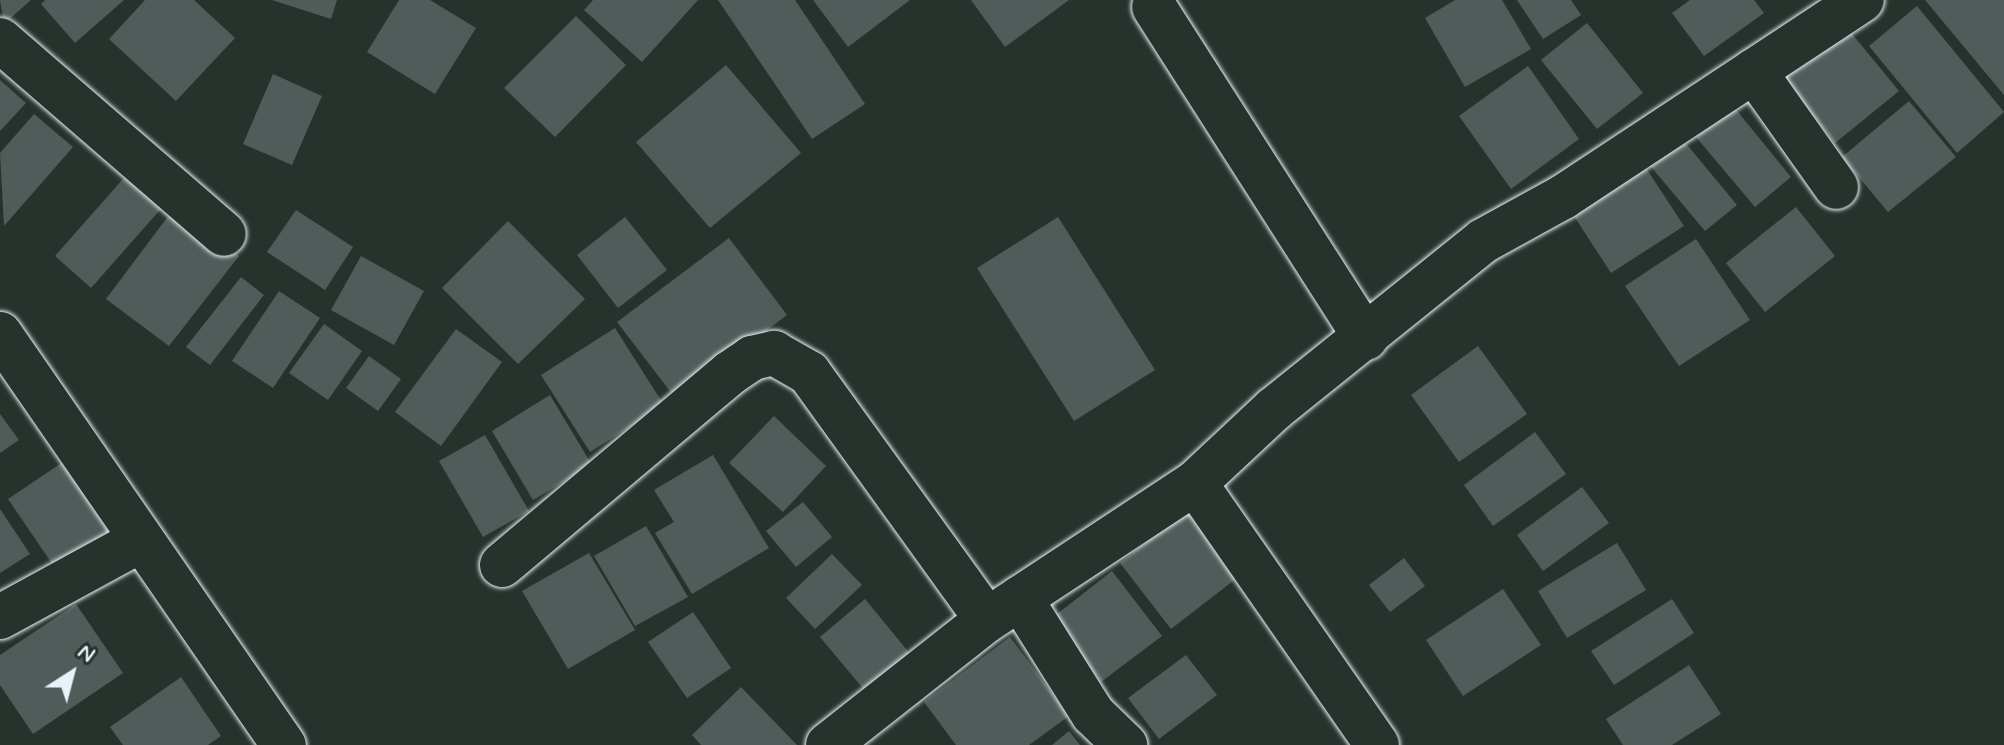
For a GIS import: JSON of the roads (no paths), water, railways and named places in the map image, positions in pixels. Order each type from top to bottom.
[{"type":"street","points":[[841,741],[1004,609],[1195,483],[1274,409],[1483,241],[1563,197],[1862,0]]},
{"type":"street","points":[[1154,7],[1366,338]]},
{"type":"street","points":[[0,40],[224,234]]},
{"type":"street","points":[[1754,71],[1836,187]]},
{"type":"street","points":[[0,334],[284,745]]},
{"type":"street","points":[[502,565],[730,373],[752,358],[774,353],[809,373],[1093,714],[1125,745]]},
{"type":"street","points":[[1195,483],[1377,745]]},
{"type":"street","points":[[0,617],[141,540]]}]
